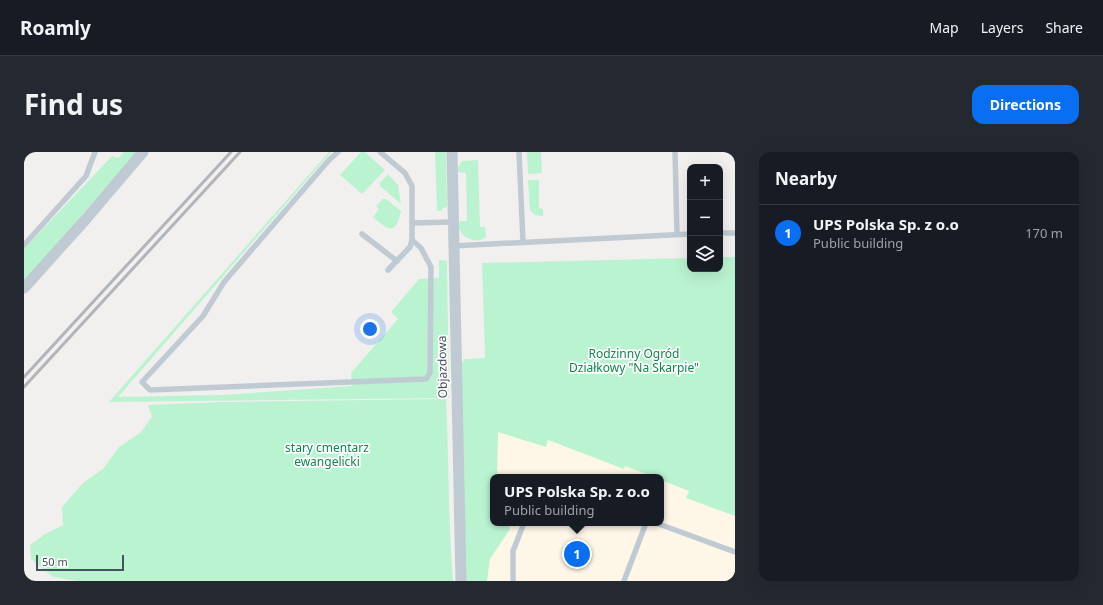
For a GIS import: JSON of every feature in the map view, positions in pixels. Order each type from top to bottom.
[{"type":"street","points":[[24,288],[91,214],[143,152]]},
{"type":"street","name":"Objazdowa","points":[[452,152],[452,246],[461,581]]},
{"type":"lane","points":[[24,245],[86,176],[95,152]]},
{"type":"lane","points":[[338,152],[329,160],[224,282],[203,316],[142,382],[150,390],[426,379],[430,373],[431,267],[421,248],[412,240]]},
{"type":"lane","points":[[380,152],[404,173],[412,186],[412,240],[410,247],[388,270]]},
{"type":"lane","points":[[519,152],[523,242]]},
{"type":"lane","points":[[675,152],[677,234]]},
{"type":"lane","points":[[412,223],[452,222]]},
{"type":"lane","points":[[723,233],[735,233]]},
{"type":"lane","points":[[362,234],[397,261]]},
{"type":"lane","points":[[452,246],[687,234]]},
{"type":"lane","points":[[513,581],[513,551],[523,526]]},
{"type":"lane","points":[[624,581],[645,526]]},
{"type":"lane","points":[[664,526],[735,552]]},
{"type":"shaded area","points":[[486,411],[648,474],[490,474],[490,526],[664,526],[664,480],[694,492],[735,512],[735,581],[487,581]]},
{"type":"green space","points":[[124,152],[137,152],[24,281],[24,249],[112,156],[118,158]]},
{"type":"green space","points":[[329,152],[331,152],[118,397],[222,395],[352,386],[351,373],[398,319],[391,312],[419,279],[439,278],[439,260],[447,261],[449,398],[109,402]]},
{"type":"green space","points":[[361,152],[365,152],[385,170],[362,194],[340,175]]},
{"type":"green space","points":[[435,152],[446,152],[447,207],[442,208],[442,211],[437,211]]},
{"type":"green space","points":[[527,152],[541,152],[542,173],[528,174]]},
{"type":"green space","points":[[478,160],[480,227],[485,227],[486,237],[480,240],[472,240],[464,236],[458,227],[460,221],[467,221],[466,173],[457,172],[462,161]]},
{"type":"green space","points":[[388,174],[398,185],[401,204],[380,186],[380,183]]},
{"type":"green space","points":[[528,180],[539,180],[539,208],[543,209],[543,216],[535,215],[530,210]]},
{"type":"green space","points":[[383,199],[386,199],[401,211],[397,224],[391,228],[383,225],[373,217],[379,209],[376,206]]},
{"type":"green space","name":"Rodzinny Ogród Działkowy \"Na Skarpie\"","points":[[723,257],[735,257],[735,516],[686,498],[689,491],[664,481],[664,474],[646,474],[625,466],[624,469],[548,440],[546,447],[498,432],[497,474],[490,474],[490,526],[508,526],[510,529],[490,559],[487,581],[466,581],[461,366],[464,359],[485,358],[482,263],[687,258],[687,272],[723,272]]},
{"type":"green space","name":"stary cmentarz ewangelicki","points":[[446,399],[450,535],[453,581],[78,581],[53,577],[31,559],[30,545],[45,534],[63,525],[62,507],[83,483],[103,469],[119,447],[140,433],[152,417],[148,405],[224,402]]},
{"type":"railway","points":[[24,377],[231,152]]},
{"type":"railway","points":[[24,387],[240,152]]},
{"type":"place","name":"UPS Polska Sp. z o.o","points":[[577,554]]}]
